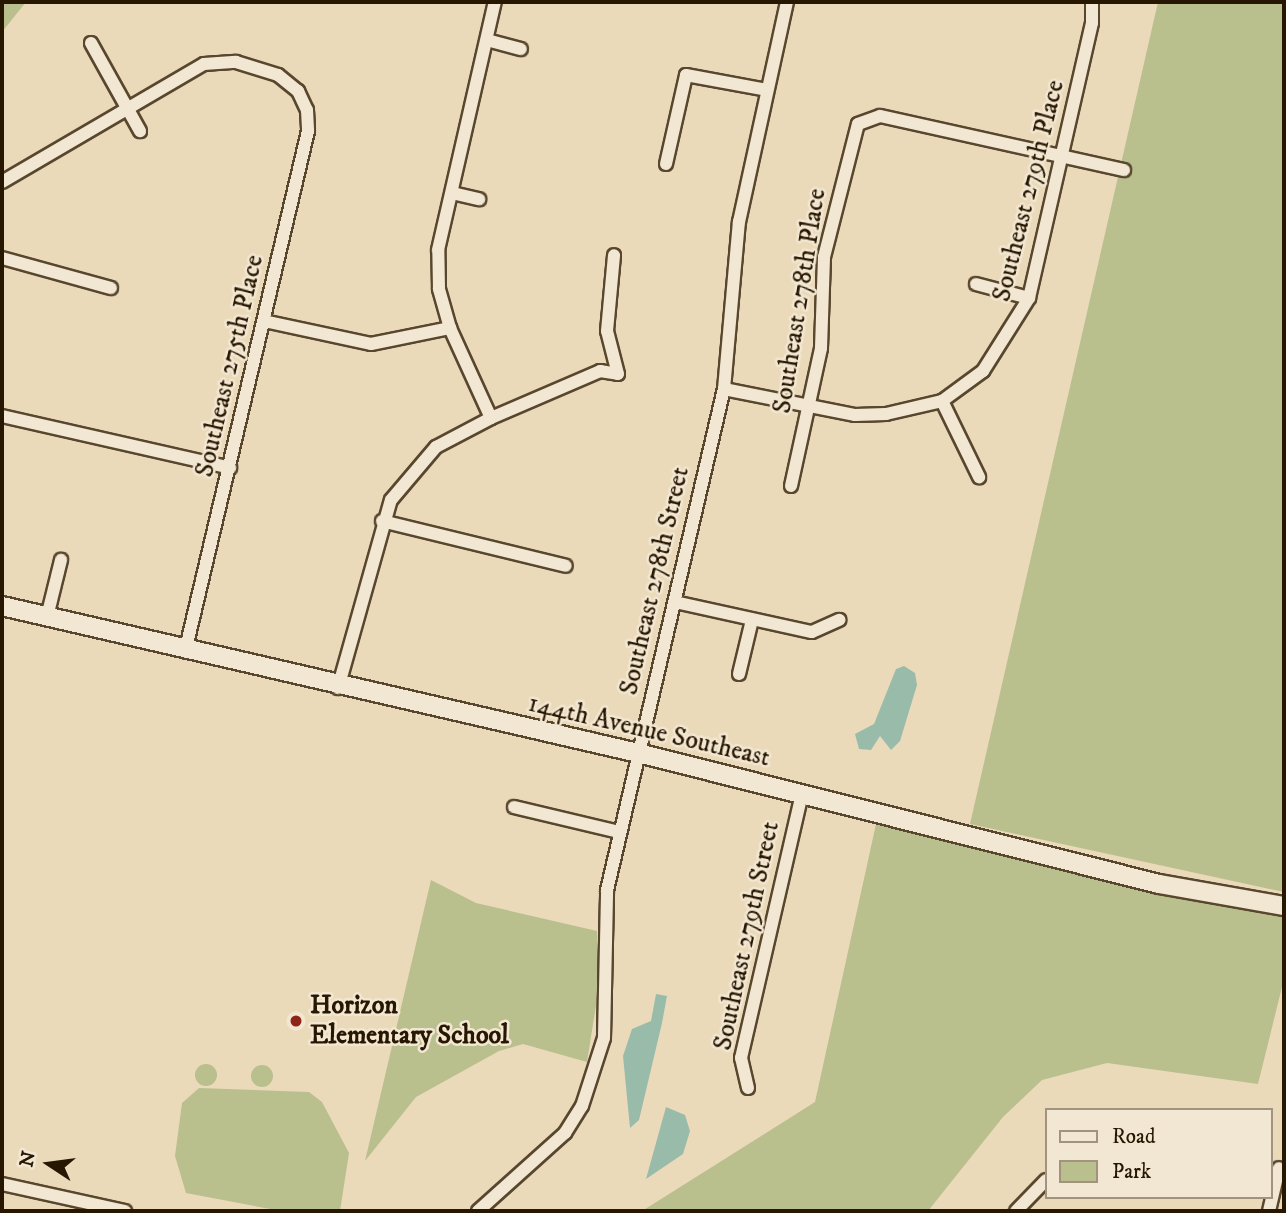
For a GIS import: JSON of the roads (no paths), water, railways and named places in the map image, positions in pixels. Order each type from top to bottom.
[{"type":"street","points":[[491,418],[450,328],[439,289],[438,250],[495,2]]},
{"type":"street","name":"Southeast 278th Street","points":[[478,1211],[547,1152],[582,1106],[609,1004],[607,890],[724,389],[733,260],[767,90],[788,2]]},
{"type":"street","name":"Southeast 279th Place","points":[[942,401],[983,371],[1029,298],[1063,157],[1092,2]]},
{"type":"street","points":[[487,40],[521,49]]},
{"type":"street","points":[[91,43],[130,105],[140,131]]},
{"type":"street","name":"Southeast 275th Place","points":[[130,105],[204,64],[236,62],[278,75],[298,91],[308,131],[185,652]]},
{"type":"street","points":[[666,164],[686,75],[767,90]]},
{"type":"street","points":[[2,182],[130,105]]},
{"type":"street","name":"Southeast 278th Place","points":[[791,486],[821,348],[824,257],[858,124],[880,116],[1063,157]]},
{"type":"street","points":[[1063,157],[1124,170]]},
{"type":"street","points":[[452,193],[480,199]]},
{"type":"street","points":[[338,688],[382,521],[406,479],[436,447],[491,418],[600,371],[618,374],[607,331],[614,256]]},
{"type":"street","points":[[2,258],[111,288]]},
{"type":"street","points":[[976,284],[1029,298]]},
{"type":"street","points":[[264,321],[371,344],[450,328]]},
{"type":"street","points":[[724,389],[810,406],[886,414],[942,401],[979,477]]},
{"type":"street","points":[[2,416],[230,468]]},
{"type":"street","points":[[382,521],[566,566]]},
{"type":"street","points":[[47,617],[61,560]]},
{"type":"street","points":[[675,602],[812,632],[839,620]]},
{"type":"street","name":"144th Avenue Southeast","points":[[2,606],[338,688],[802,793],[1159,884],[1284,906]]},
{"type":"street","points":[[739,674],[752,620]]},
{"type":"street","name":"Southeast 279th Street","points":[[748,1088],[741,1058],[802,793]]},
{"type":"street","points":[[514,807],[619,832]]},
{"type":"street","points":[[1272,1197],[1278,1168]]},
{"type":"street","points":[[1016,1211],[1044,1182]]},
{"type":"street","points":[[2,1184],[125,1211]]},
{"type":"place","name":"Horizon Elementary School","points":[[296,1021]]}]
